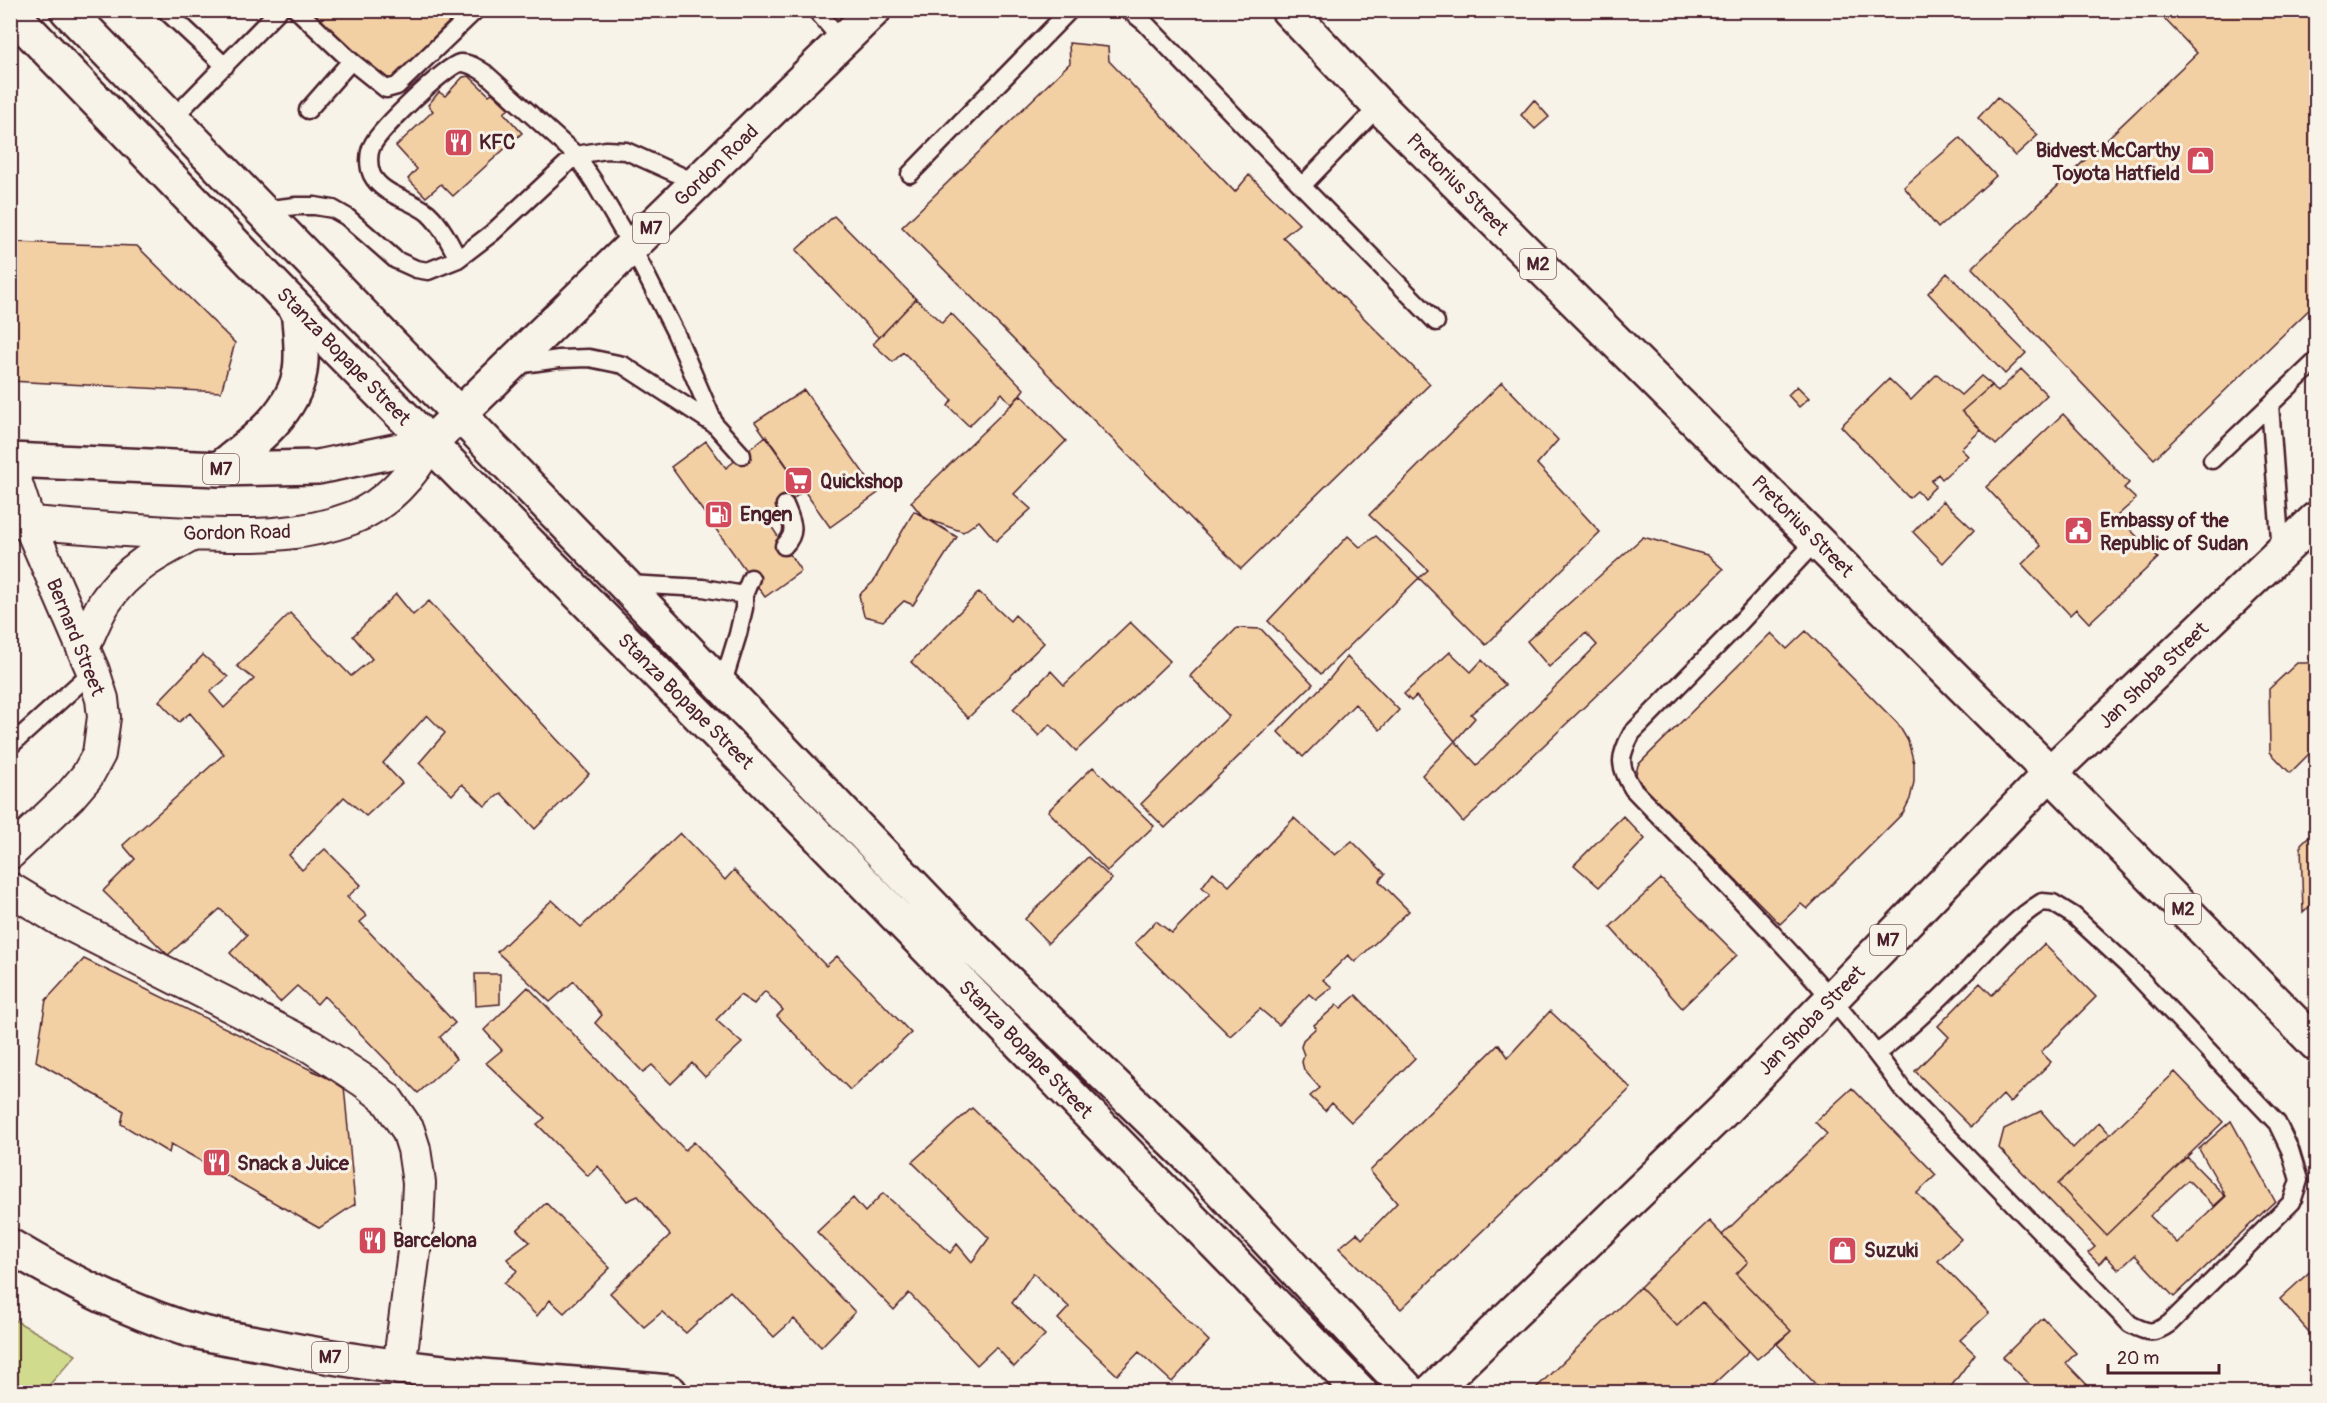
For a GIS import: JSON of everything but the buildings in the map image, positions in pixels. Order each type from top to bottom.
[{"type":"main road","name":"Stanza Bopape Street","points":[[67,10],[623,583],[965,940],[1194,1162],[1410,1392]]},
{"type":"main road","name":"Gordon Road","points":[[429,444],[874,10]]},
{"type":"main road","name":"Pretorius Street","points":[[1288,10],[1379,106],[2050,773],[2316,1044]]},
{"type":"main road","name":"Stanza Bopape Street","points":[[10,11],[298,310],[798,815],[1360,1392]]},
{"type":"main road","points":[[219,469],[263,432],[276,418],[293,392],[300,372],[298,310]]},
{"type":"main road","name":"M7","points":[[10,460],[219,469],[318,467],[429,444]]},
{"type":"main road","name":"Jan Shoba Street","points":[[1431,1392],[1726,1108],[2050,773],[2316,519]]},
{"type":"main road","name":"M7","points":[[10,1246],[110,1300],[184,1328],[295,1351],[399,1368],[670,1392]]},
{"type":"street","name":"Gordon Road","points":[[20,522],[195,534],[250,536],[289,534],[353,518],[373,507],[399,485],[419,463],[429,444]]},
{"type":"street","name":"Bernard Street","points":[[10,465],[20,522],[88,660],[102,699],[104,717],[96,763],[69,797],[10,853]]},
{"type":"street","points":[[88,660],[95,620],[119,585],[156,554],[195,534]]},
{"type":"street","points":[[10,889],[61,920],[312,1047],[386,1098],[408,1130],[414,1149],[419,1183],[417,1228],[399,1368]]},
{"type":"lane","points":[[165,10],[225,66]]},
{"type":"lane","points":[[172,119],[279,10]]},
{"type":"lane","points":[[297,10],[351,61],[386,89],[397,86],[476,10]]},
{"type":"lane","points":[[816,10],[843,42]]},
{"type":"lane","points":[[910,174],[1070,10]]},
{"type":"lane","points":[[1129,10],[1144,22],[1436,322]]},
{"type":"lane","points":[[308,110],[351,61]]},
{"type":"lane","points":[[458,259],[439,224],[428,213],[385,189],[373,177],[369,164],[373,144],[437,78],[449,68],[460,63],[472,65],[507,92],[576,155],[632,247],[676,334],[716,425]]},
{"type":"lane","points":[[1302,186],[1379,106]]},
{"type":"lane","points":[[261,210],[305,206],[333,209],[347,217],[396,260],[416,269],[428,271],[458,259],[492,233],[576,155],[606,150],[626,151],[697,183]]},
{"type":"lane","points":[[510,366],[559,359],[604,360],[623,365],[716,425],[742,455]]},
{"type":"lane","points":[[2212,460],[2316,361]]},
{"type":"lane","points":[[2270,405],[2281,553]]},
{"type":"lane","points":[[784,546],[793,535],[794,527],[785,505]]},
{"type":"lane","points":[[1816,540],[1632,733],[1621,752],[1623,772],[1633,789],[1832,998],[1877,1053],[1903,1090],[2130,1324],[2143,1330],[2158,1331],[2170,1323],[2292,1202],[2299,1180],[2290,1150],[2277,1123],[2127,965],[2074,916],[2053,903],[2042,902],[2023,914],[1963,976],[1896,1039],[1877,1053]]},
{"type":"lane","points":[[722,686],[742,618],[744,595],[751,578]]},
{"type":"lane","points":[[623,583],[703,588],[744,595]]},
{"type":"lane","points":[[10,746],[88,660]]},
{"type":"green space","points":[[11,1318],[76,1355],[43,1392],[11,1392]]},
{"type":"place","name":"KFC","points":[[458,142]]},
{"type":"place","name":"Bidvest McCarthy Toyota Hatfield","points":[[2201,161]]},
{"type":"place","name":"Quickshop","points":[[799,481]]},
{"type":"place","name":"Engen","points":[[719,514]]},
{"type":"place","name":"Embassy of the Republic of Sudan","points":[[2079,531]]},
{"type":"place","name":"Snack a Juice","points":[[216,1163]]},
{"type":"place","name":"Barcelona","points":[[372,1240]]},
{"type":"place","name":"Suzuki","points":[[1843,1250]]}]
